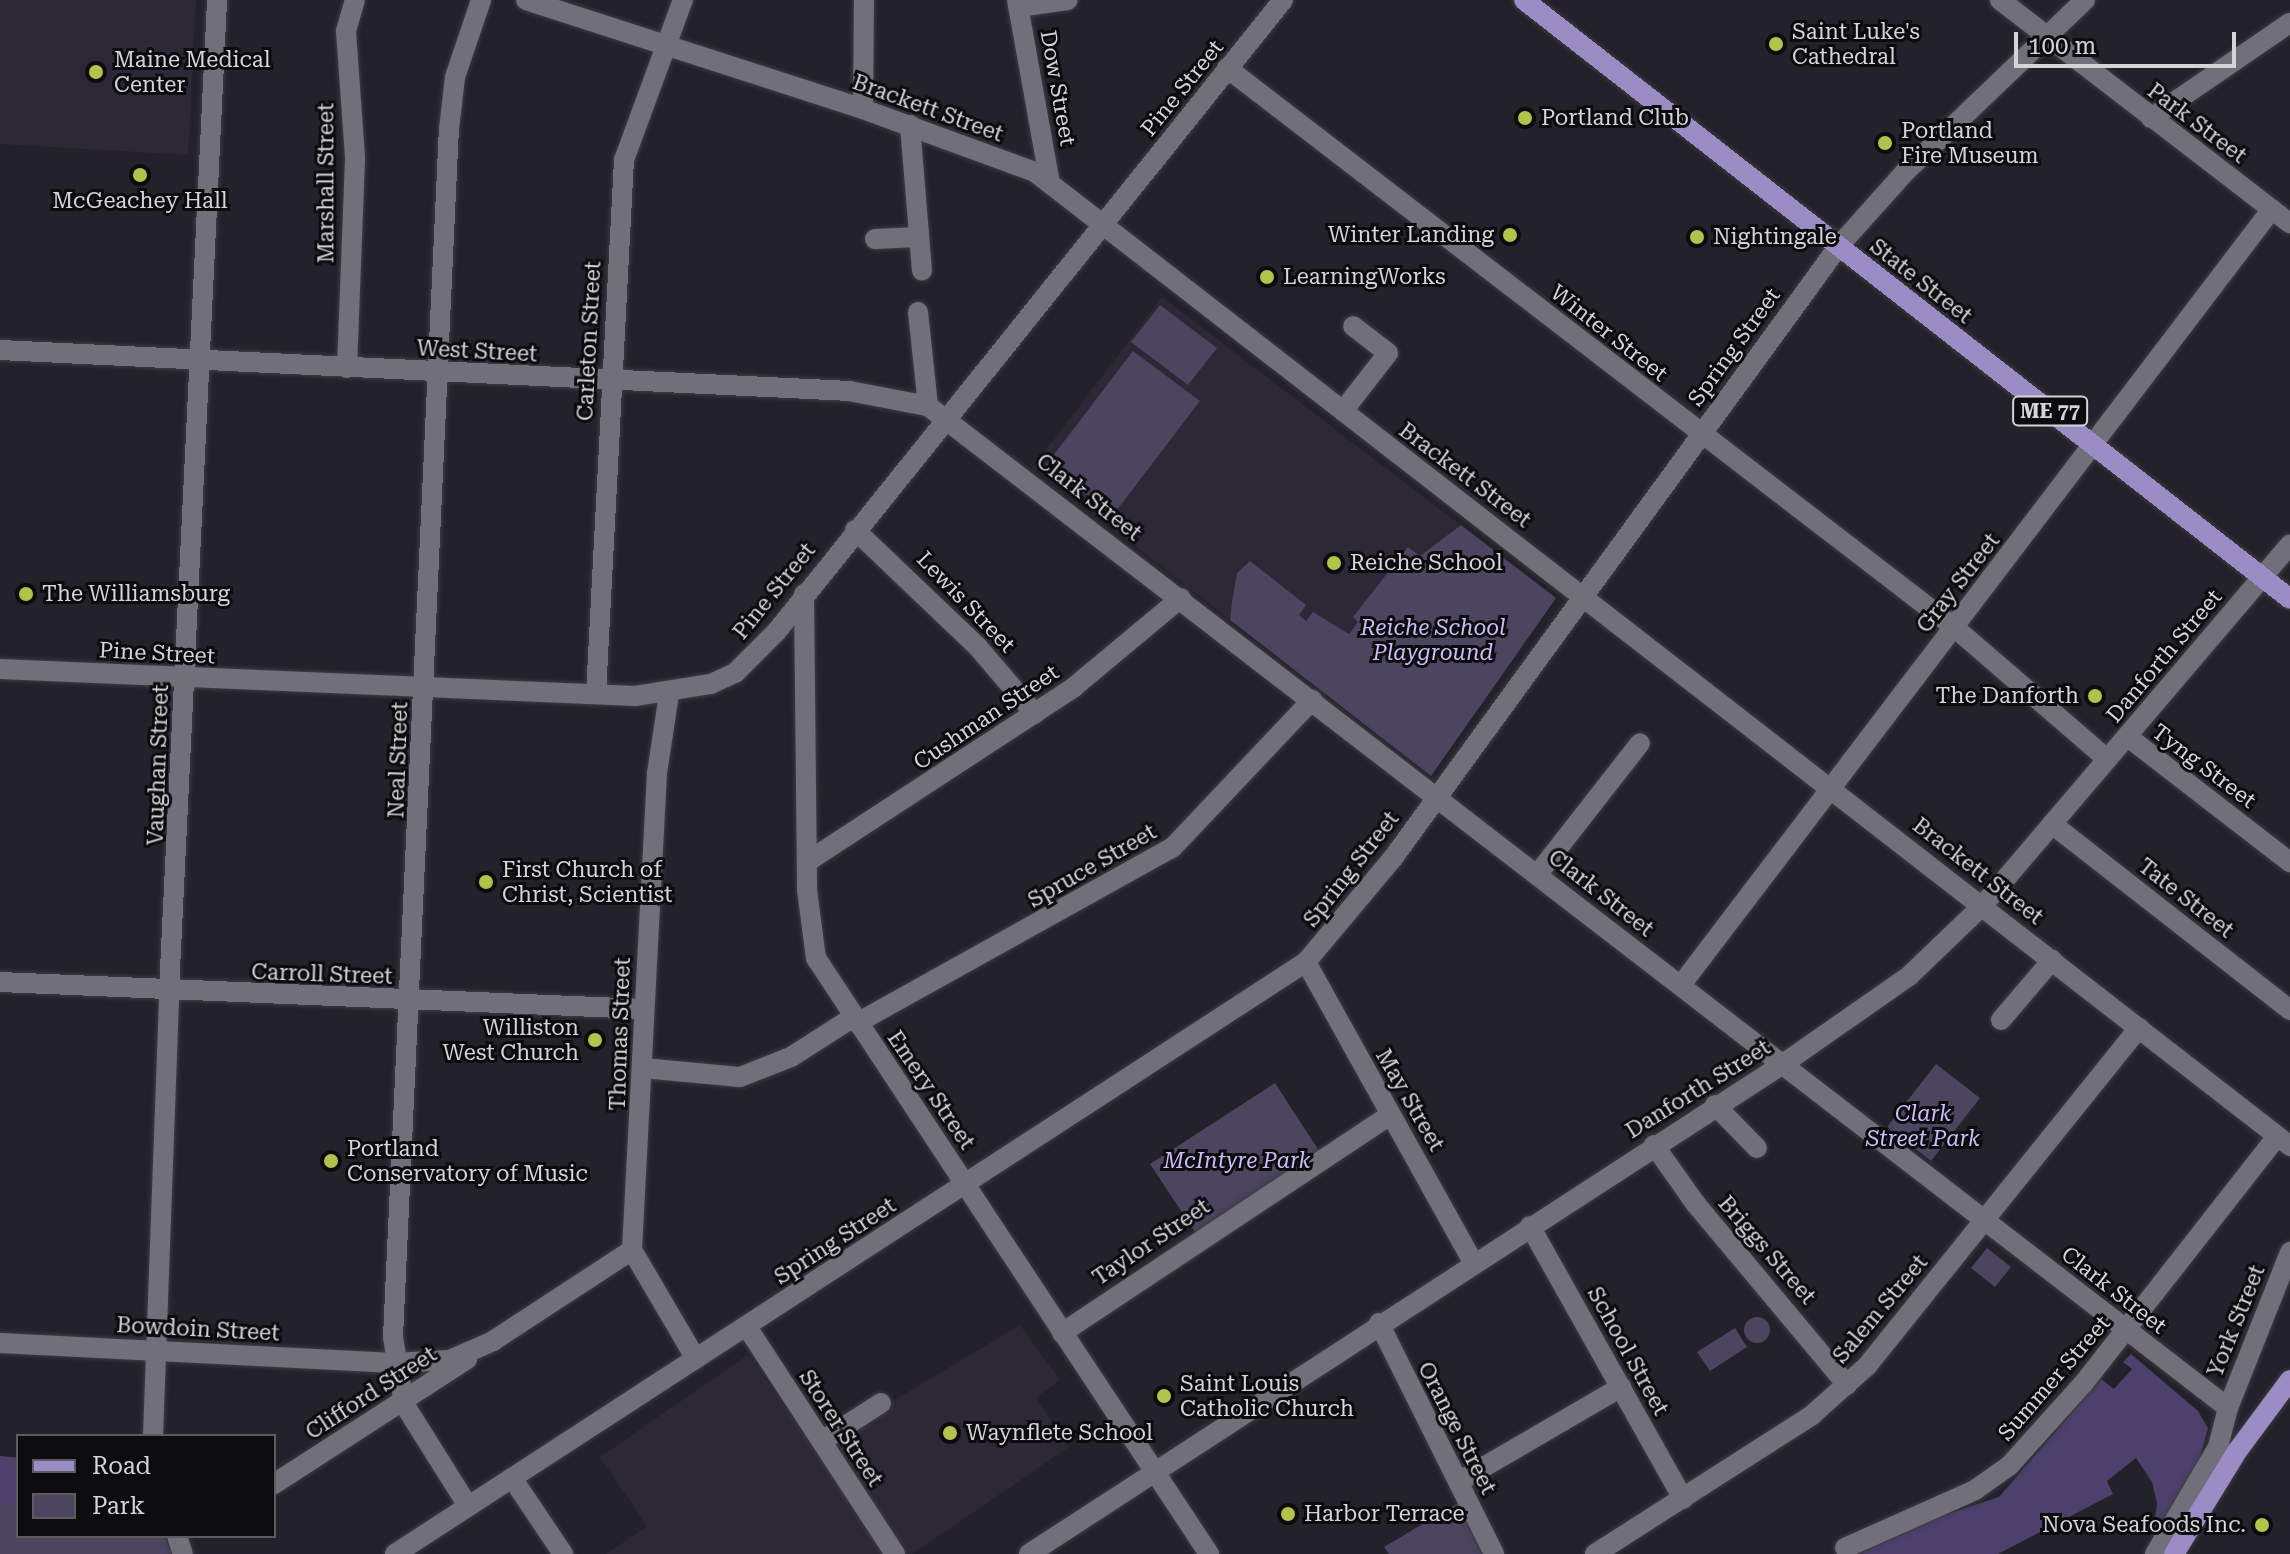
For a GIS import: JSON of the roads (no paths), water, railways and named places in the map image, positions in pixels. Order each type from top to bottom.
[{"type":"main road","name":"State Street","points":[[1524,0],[2290,599]]},
{"type":"main road","points":[[2174,1554],[2238,1450],[2290,1380]]},
{"type":"street","name":"Vaughan Street","points":[[153,1434],[169,990],[217,0]]},
{"type":"street","name":"Marshall Street","points":[[347,368],[355,157],[346,31],[355,0]]},
{"type":"street","name":"Neal Street","points":[[468,1506],[404,1404],[394,1363],[437,372],[454,90],[481,0]]},
{"type":"street","name":"Brackett Street","points":[[526,0],[863,109],[1035,172],[1984,904],[2284,1141]]},
{"type":"street","name":"Carleton Street","points":[[596,694],[624,160],[683,0]]},
{"type":"street","points":[[863,109],[864,0]]},
{"type":"street","points":[[1018,3],[1068,0]]},
{"type":"street","name":"Pine Street","points":[[0,669],[596,694],[669,694],[735,673],[767,643],[855,530],[937,411],[1103,225],[1283,0]]},
{"type":"street","name":"Park Street","points":[[2000,0],[2044,37],[2290,223]]},
{"type":"street","name":"Spring Street","points":[[395,1554],[1306,962],[1355,909],[1838,247],[1905,172],[2085,0]]},
{"type":"street","name":"Dow Street","points":[[1018,3],[1050,184]]},
{"type":"street","points":[[2151,118],[2290,23]]},
{"type":"street","name":"Winter Street","points":[[1227,68],[1954,627],[2107,759]]},
{"type":"street","points":[[910,125],[922,271]]},
{"type":"street","name":"Gray Street","points":[[1681,985],[2095,446],[2272,209]]},
{"type":"street","points":[[875,239],[918,237]]},
{"type":"street","points":[[918,312],[937,411]]},
{"type":"street","points":[[1343,411],[1388,353],[1353,326]]},
{"type":"street","name":"West Street","points":[[0,350],[613,382],[875,392],[937,411]]},
{"type":"street","name":"Clark Street","points":[[937,411],[2228,1408]]},
{"type":"street","name":"Lewis Street","points":[[855,530],[977,646],[1035,714]]},
{"type":"street","name":"Danforth Street","points":[[1029,1554],[1379,1323],[1783,1064],[1909,976],[1984,904],[2290,544]]},
{"type":"street","name":"Emery Street","points":[[804,594],[809,925],[816,958],[1209,1554]]},
{"type":"street","name":"Cushman Street","points":[[807,862],[1035,714],[1181,598]]},
{"type":"street","name":"Thomas Street","points":[[632,1250],[657,773],[669,694]]},
{"type":"street","name":"Spruce Street","points":[[643,1068],[740,1077],[791,1057],[1172,848],[1215,808],[1312,700]]},
{"type":"street","name":"Tyng Street","points":[[2128,737],[2290,862]]},
{"type":"street","points":[[1537,875],[1640,743]]},
{"type":"street","name":"Tate Street","points":[[2052,824],[2290,1010]]},
{"type":"street","points":[[2001,1020],[2052,960]]},
{"type":"street","name":"May Street","points":[[1306,962],[1473,1262]]},
{"type":"street","name":"Carroll Street","points":[[0,982],[409,1002],[643,1009]]},
{"type":"street","name":"Salem Street","points":[[1595,1554],[1812,1415],[1847,1385],[2139,1028]]},
{"type":"street","points":[[1715,1105],[1757,1148]]},
{"type":"street","name":"Taylor Street","points":[[1062,1333],[1390,1115]]},
{"type":"street","name":"Summer Street","points":[[1845,1548],[1975,1490],[2010,1465],[2284,1141]]},
{"type":"street","name":"Briggs Street","points":[[1654,1145],[1695,1203],[1847,1385]]},
{"type":"street","name":"School Street","points":[[1530,1226],[1683,1499]]},
{"type":"street","points":[[632,1250],[696,1359]]},
{"type":"street","name":"Clifford Street","points":[[276,1483],[388,1409],[404,1404],[632,1250]]},
{"type":"street","name":"York Street","points":[[2155,1554],[2218,1447],[2228,1408],[2290,1252]]},
{"type":"street","name":"Orange Street","points":[[1379,1323],[1494,1554]]},
{"type":"street","name":"Storer Street","points":[[747,1327],[895,1554]]},
{"type":"street","name":"Clifford Street","points":[[394,1363],[450,1360],[493,1341]]},
{"type":"street","name":"Bowdoin Street","points":[[0,1343],[394,1363]]},
{"type":"street","points":[[1458,1482],[1621,1387]]},
{"type":"street","points":[[822,1441],[881,1403]]},
{"type":"street","points":[[512,1478],[563,1554]]},
{"type":"place","name":"Saint Luke's Cathedral","points":[[1776,44]]},
{"type":"place","name":"Maine Medical Center","points":[[96,72]]},
{"type":"place","name":"Portland Club","points":[[1525,118]]},
{"type":"place","name":"Portland Fire Museum","points":[[1885,143]]},
{"type":"place","name":"McGeachey Hall","points":[[140,175]]},
{"type":"place","name":"Winter Landing","points":[[1510,235]]},
{"type":"place","name":"Nightingale","points":[[1697,237]]},
{"type":"place","name":"LearningWorks","points":[[1267,277]]},
{"type":"place","name":"Reiche School","points":[[1334,563]]},
{"type":"place","name":"The Williamsburg","points":[[26,594]]},
{"type":"place","name":"The Danforth","points":[[2095,696]]},
{"type":"place","name":"First Church of Christ, Scientist","points":[[486,882]]},
{"type":"place","name":"Williston West Church","points":[[595,1040]]},
{"type":"place","name":"Portland Conservatory of Music","points":[[331,1161]]},
{"type":"place","name":"Saint Louis Catholic Church","points":[[1164,1396]]},
{"type":"place","name":"Waynflete School","points":[[950,1433]]},
{"type":"place","name":"Harbor Terrace","points":[[1288,1514]]},
{"type":"place","name":"Nova Seafoods Inc.","points":[[2262,1525]]},
{"type":"park label","name":"Reiche School Playground","points":[[1433,640]]},
{"type":"park label","name":"Clark Street Park","points":[[1923,1126]]},
{"type":"park label","name":"McIntyre Park","points":[[1237,1161]]}]
